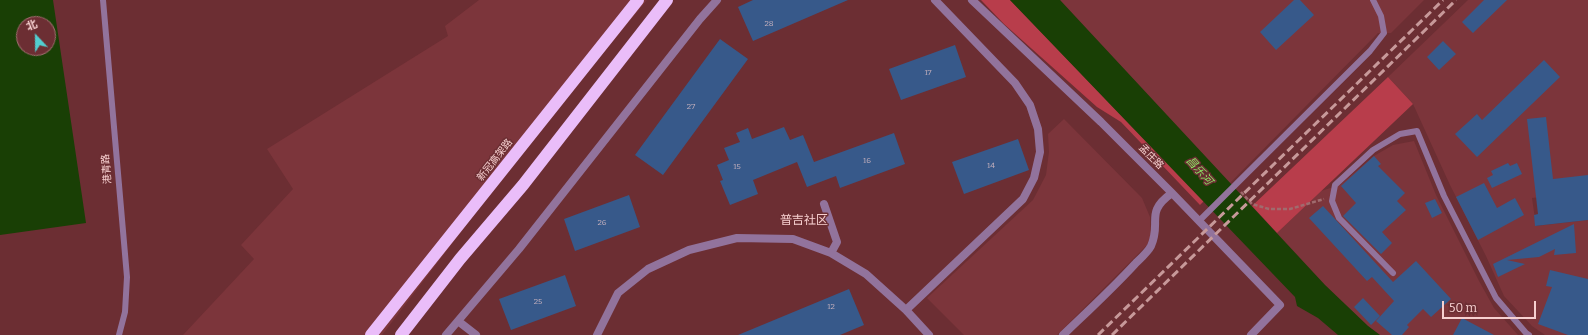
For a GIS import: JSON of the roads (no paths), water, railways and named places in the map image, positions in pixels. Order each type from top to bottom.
[{"type":"highway","name":"新冠高架路","points":[[372,335],[638,0]]},
{"type":"highway","points":[[401,335],[460,259],[523,185],[667,0]]},
{"type":"street","points":[[446,335],[519,249],[700,19],[717,0]]},
{"type":"street","points":[[906,310],[1023,199],[1034,178],[1040,152],[1038,128],[1027,99],[1015,83],[935,0]]},
{"type":"street","name":"孟庄路","points":[[972,0],[1101,122],[1280,305],[1251,335]]},
{"type":"street","points":[[1063,335],[1128,272],[1151,247],[1155,229],[1155,211],[1161,200],[1172,193]]},
{"type":"street","points":[[824,204],[837,242],[831,253]]},
{"type":"street","points":[[597,335],[618,293],[648,269],[689,250],[737,238],[793,239],[831,253],[866,274],[906,310],[930,335]]},
{"type":"street","points":[[458,321],[476,335]]},
{"type":"lane","name":"港青路","points":[[103,0],[127,277],[125,312],[118,335]]},
{"type":"lane","points":[[1199,221],[1370,51],[1384,33],[1381,16],[1373,0]]},
{"type":"lane","points":[[1394,272],[1339,218],[1332,201],[1335,185],[1372,150],[1400,134],[1417,131],[1444,196],[1496,298],[1529,335]]},
{"type":"water","points":[[0,0],[53,0],[55,16],[16,16],[16,56],[56,56],[56,20],[86,223],[0,235]]},
{"type":"water","name":"昌乐河","points":[[1010,0],[1060,0],[1325,285],[1368,326],[1380,335],[1338,335],[1318,318],[1297,306],[1295,297]]},
{"type":"railway","points":[[1098,335],[1443,0]]},
{"type":"railway","points":[[1112,335],[1456,0]]},
{"type":"district","name":"普吉社区","points":[[804,221]]}]
